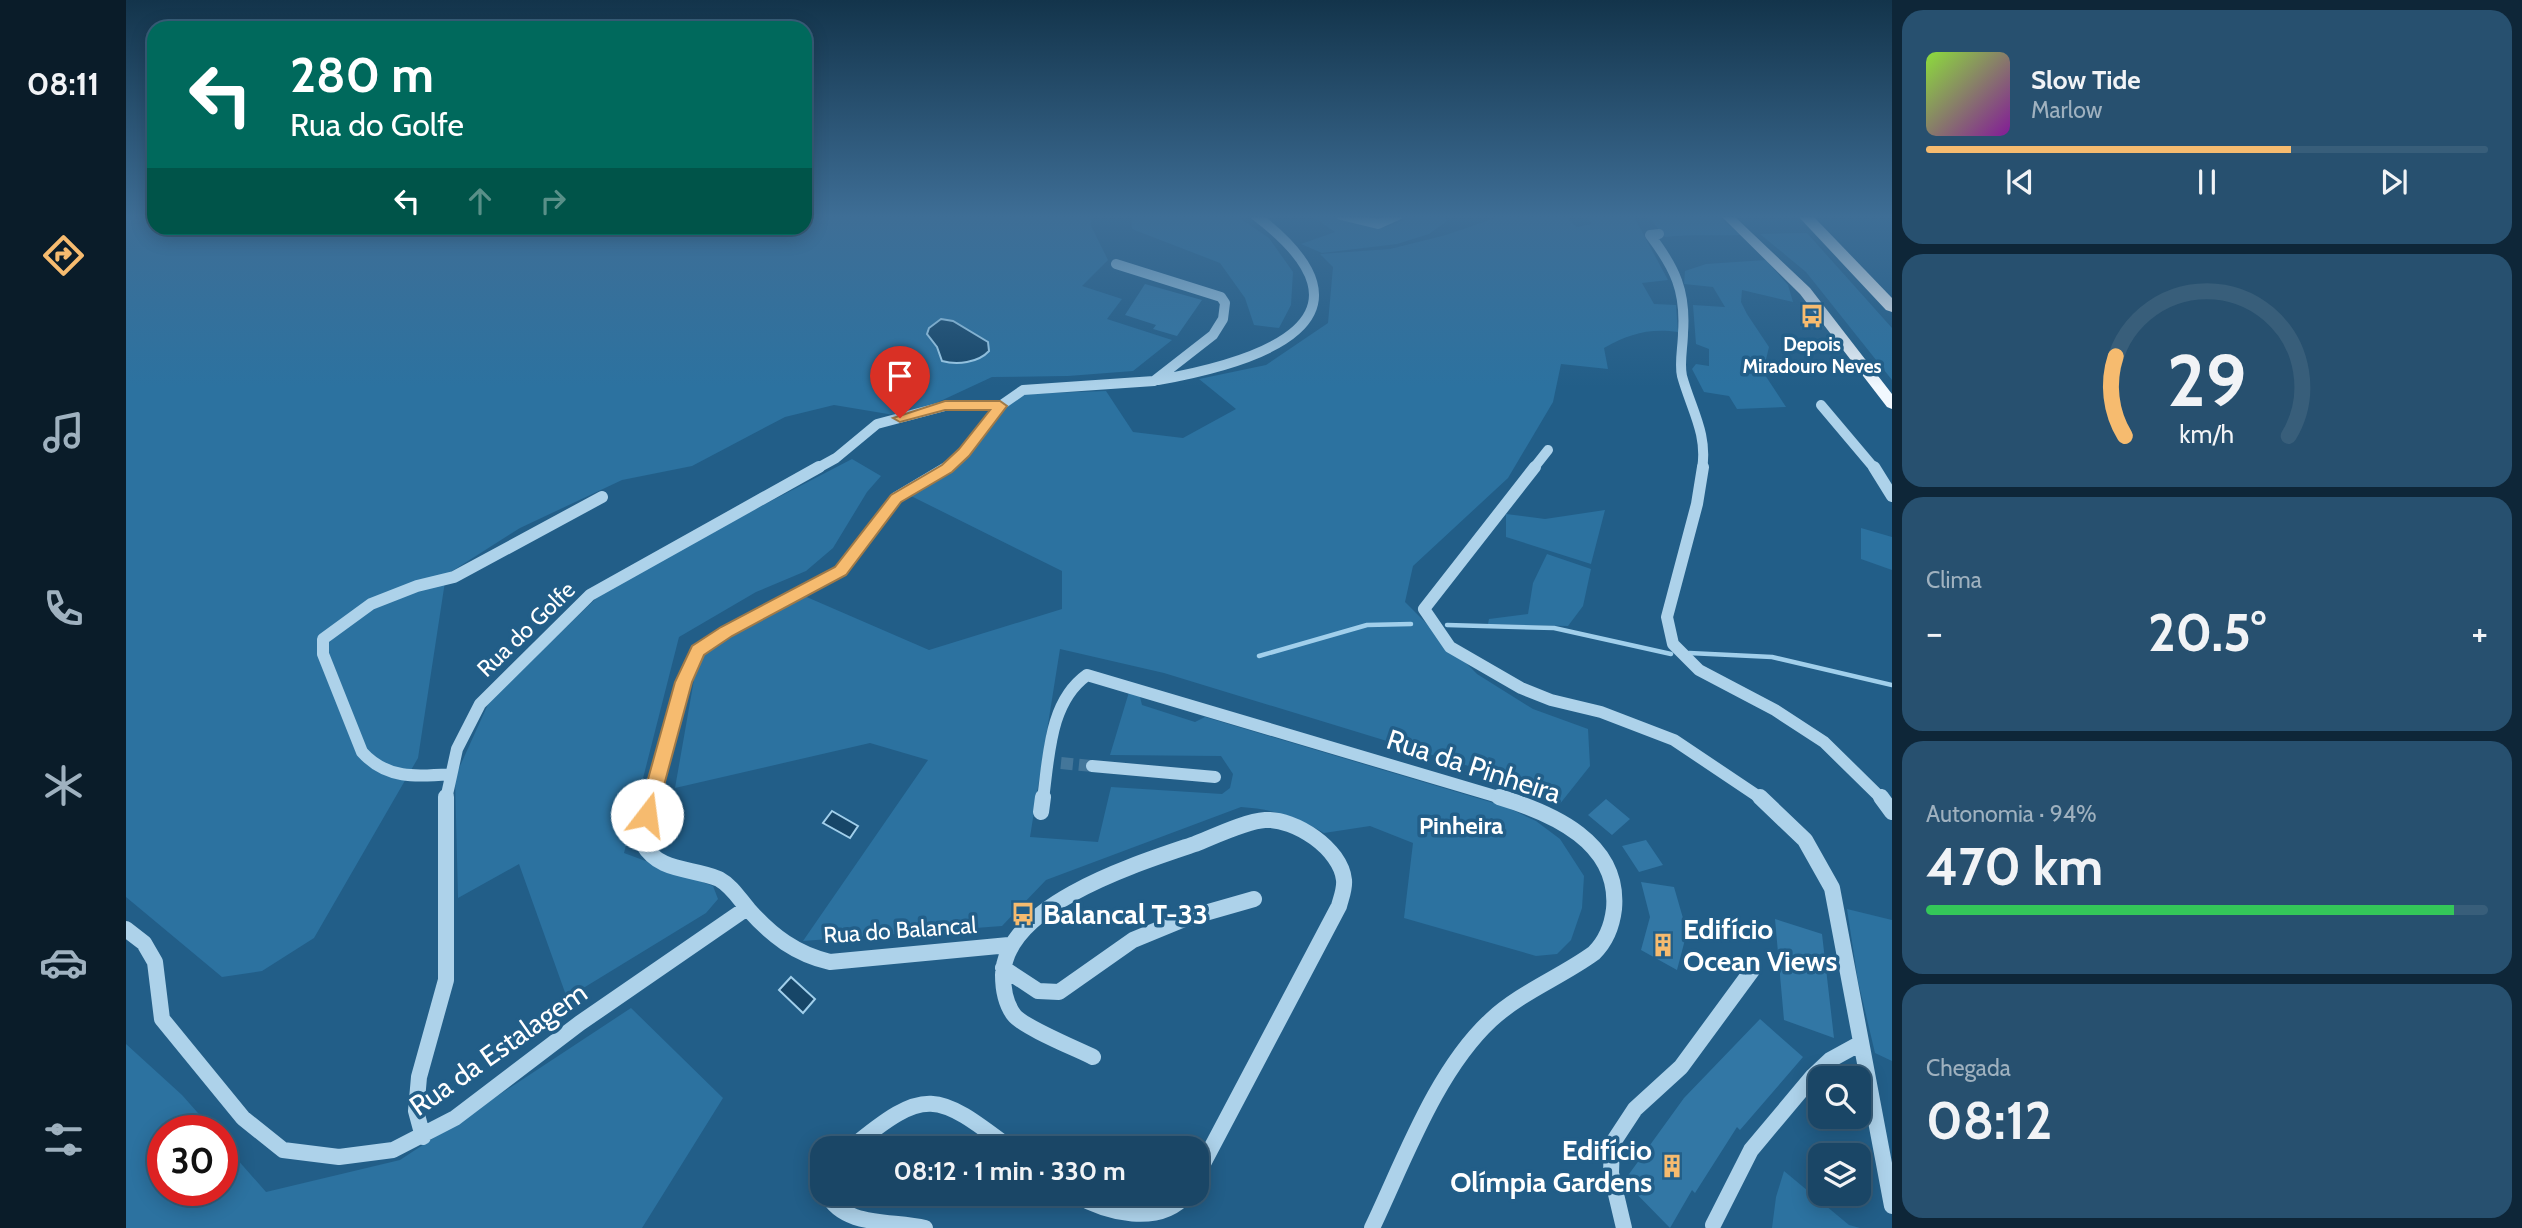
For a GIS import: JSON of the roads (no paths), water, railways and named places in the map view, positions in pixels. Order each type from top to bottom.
[{"type":"highway","points":[[1859,272],[1892,307]]},
{"type":"highway","points":[[1875,272],[1892,290]]},
{"type":"main road","points":[[1786,272],[1805,291],[1892,404]]},
{"type":"street","points":[[1142,272],[1221,298],[1225,303],[1223,318],[1213,335],[1154,381]]},
{"type":"street","name":"Rua do Balancal","points":[[1010,945],[830,962],[808,958],[785,946],[718,879],[662,864],[650,856],[643,844],[647,815],[684,682],[698,651],[726,631],[840,571],[896,499],[947,468],[964,453],[1000,406],[1023,390],[1154,381],[1217,368],[1264,352],[1280,344],[1303,323],[1313,301],[1314,289],[1310,272]]},
{"type":"street","points":[[1675,272],[1685,307],[1681,373],[1702,432],[1705,451],[1697,504],[1667,617],[1668,632],[1679,653],[1693,664],[1777,711],[1842,757],[1892,812]]},
{"type":"street","points":[[1821,405],[1881,475],[1892,496]]},
{"type":"street","name":"Rua do Golfe","points":[[423,1137],[416,1111],[419,1077],[446,981],[446,796],[457,749],[480,704],[496,685],[590,595],[612,580],[836,458],[877,424],[945,406],[1000,406]]},
{"type":"street","points":[[1548,450],[1424,610],[1450,647],[1521,688],[1552,701],[1601,712],[1674,740],[1757,794],[1805,840],[1832,888],[1892,1206]]},
{"type":"street","points":[[450,774],[403,776],[370,763],[362,751],[323,654],[323,639],[371,604],[417,586],[454,577],[602,497]]},
{"type":"street","name":"Rua da Pinheira","points":[[1041,812],[1056,763],[1055,722],[1070,687],[1087,675],[1542,810],[1580,833],[1606,862],[1617,896],[1611,926],[1596,952],[1508,1006],[1481,1030],[1453,1068],[1372,1228]]},
{"type":"street","points":[[1092,766],[1215,777]]},
{"type":"street","points":[[1093,1057],[1017,1019],[1009,1010],[1004,998],[1003,968],[1010,945],[1039,917],[1101,878],[1265,820],[1288,824],[1308,832],[1339,859],[1345,882],[1339,906],[1209,1152]]},
{"type":"street","points":[[1003,968],[1034,989],[1053,994],[1064,990],[1140,936],[1164,924],[1254,898]]},
{"type":"street","name":"Rua da Estalagem","points":[[126,929],[144,943],[155,962],[162,1019],[243,1118],[283,1150],[339,1157],[393,1150],[423,1137],[455,1118],[580,1023],[747,908]]},
{"type":"street","points":[[1624,1228],[1611,1173],[1612,1144],[1634,1110],[1681,1067],[1753,969]]},
{"type":"street","points":[[1713,1225],[1751,1150],[1813,1076],[1830,1060],[1861,1043]]},
{"type":"street","points":[[865,1136],[887,1118],[929,1102],[953,1107],[993,1136]]},
{"type":"street","points":[[831,1206],[841,1224],[925,1228]]},
{"type":"street","points":[[1094,1206],[1124,1212],[1160,1214],[1179,1206]]},
{"type":"waterway","points":[[1259,656],[1367,625],[1411,624]]},
{"type":"waterway","points":[[1447,625],[1554,628],[1671,654]]},
{"type":"waterway","points":[[1689,653],[1772,657],[1892,685]]},
{"type":"tunnel","points":[[1061,763],[1092,766]]},
{"type":"place","name":"Depois Miradouro Neves","points":[[1812,316]]},
{"type":"place","name":"Balancal T-33","points":[[1023,914]]},
{"type":"place","name":"Edifício Ocean Views","points":[[1663,945]]},
{"type":"place","name":"Edifício Olímpia Gardens","points":[[1672,1166]]},
{"type":"district","name":"Pinheira","points":[[1461,825]]}]
